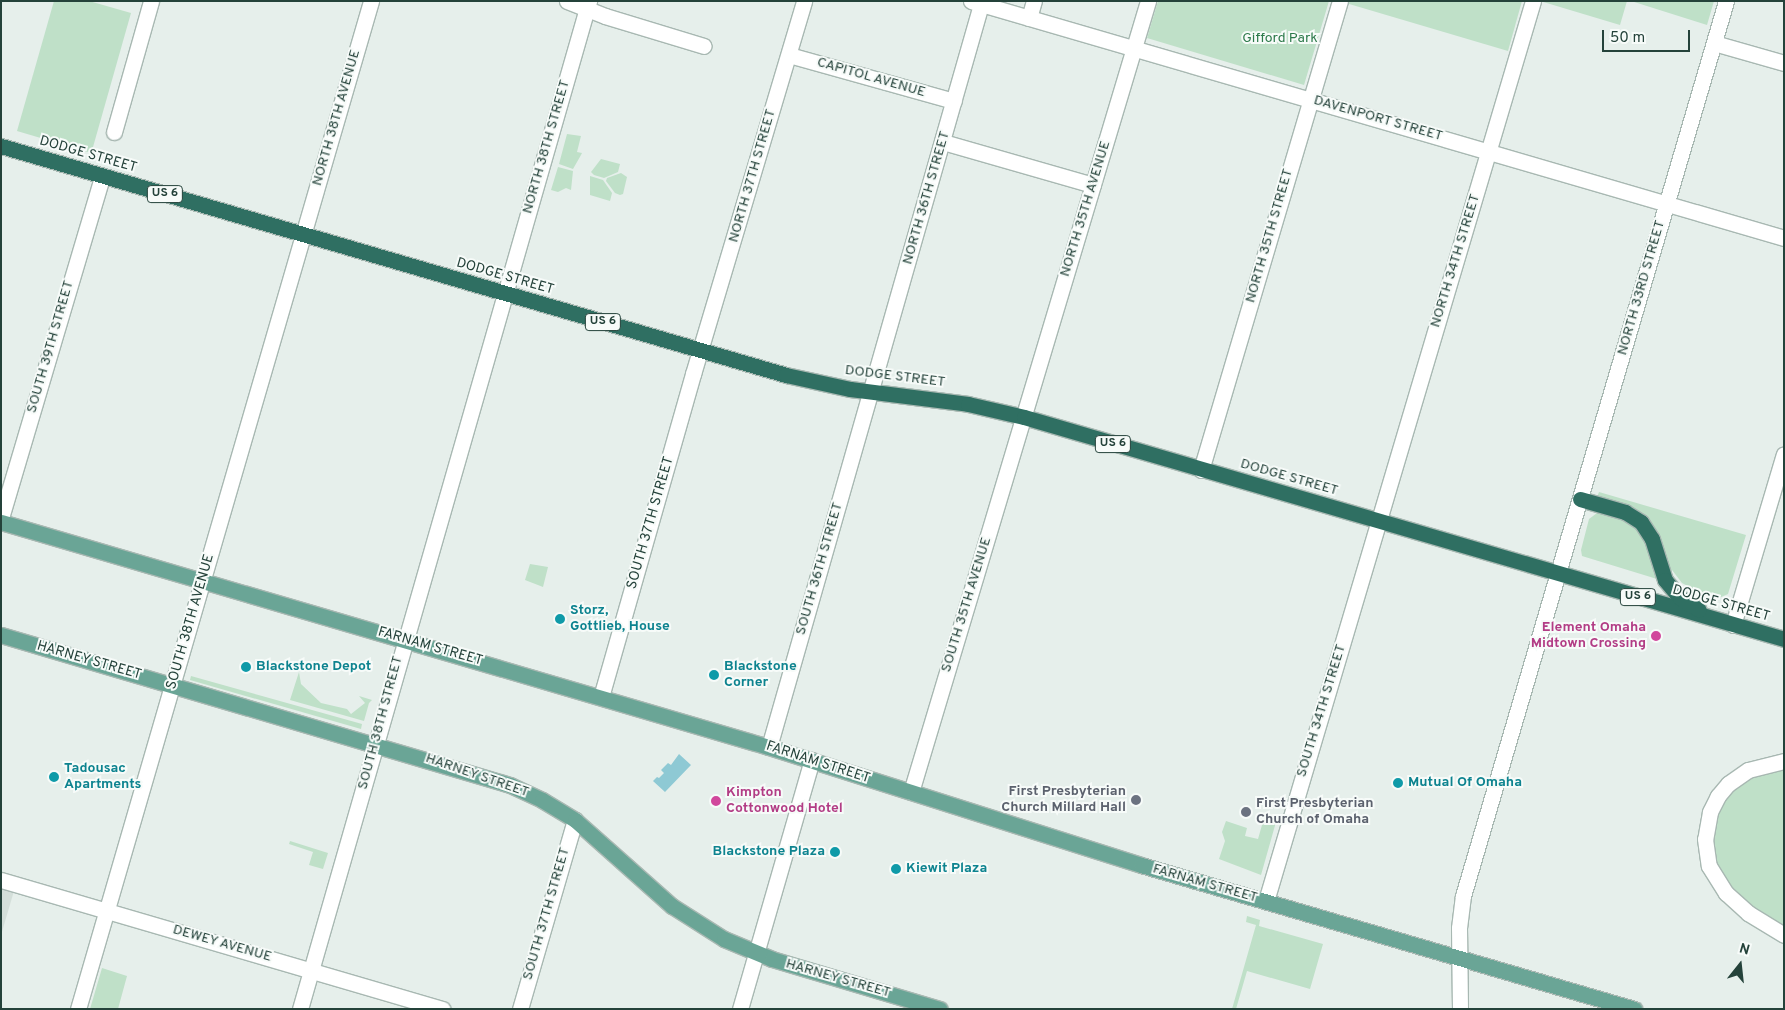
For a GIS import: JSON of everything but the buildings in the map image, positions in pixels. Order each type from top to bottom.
[{"type":"highway","name":"DODGE STREET","points":[[1,146],[792,376],[872,391],[958,402],[1024,417],[1784,640]]},
{"type":"highway","points":[[1580,499],[1625,512],[1642,522],[1652,539],[1661,573],[1668,584],[1680,598],[1718,620]]},
{"type":"main road","name":"FARNAM STREET","points":[[1,522],[769,747],[1141,865],[1634,1009]]},
{"type":"main road","name":"HARNEY STREET","points":[[1,635],[510,785],[543,800],[575,820],[672,906],[713,933],[756,954],[940,1009]]},
{"type":"street","points":[[114,132],[151,1]]},
{"type":"street","name":"NORTH 38TH AVENUE","points":[[303,234],[371,1]]},
{"type":"street","points":[[567,1],[588,5],[606,16],[704,46]]},
{"type":"street","name":"NORTH 37TH STREET","points":[[702,350],[804,1]]},
{"type":"street","points":[[1029,18],[1034,1]]},
{"type":"street","name":"NORTH 35TH AVENUE","points":[[1024,417],[1148,1]]},
{"type":"street","name":"NORTH 35TH STREET","points":[[1201,470],[1340,1]]},
{"type":"street","name":"NORTH 34TH STREET","points":[[1379,521],[1533,1]]},
{"type":"street","name":"NORTH 33RD STREET","points":[[1460,1009],[1460,917],[1463,896],[1726,1]]},
{"type":"street","name":"DAVENPORT STREET","points":[[976,3],[1784,238]]},
{"type":"street","name":"NORTH 36TH STREET","points":[[872,391],[954,101],[976,3]]},
{"type":"street","name":"NORTH 38TH STREET","points":[[506,293],[588,5]]},
{"type":"street","points":[[1714,43],[1784,63]]},
{"type":"street","name":"CAPITOL AVENUE","points":[[789,54],[954,101]]},
{"type":"street","points":[[943,142],[1093,185]]},
{"type":"street","name":"SOUTH 39TH STREET","points":[[1,518],[102,176]]},
{"type":"street","name":"SOUTH 38TH AVENUE","points":[[78,1009],[303,234]]},
{"type":"street","name":"SOUTH 38TH STREET","points":[[300,1009],[404,639],[506,293]]},
{"type":"street","name":"SOUTH 37TH STREET","points":[[601,697],[702,350]]},
{"type":"street","name":"SOUTH 36TH STREET","points":[[769,747],[872,391]]},
{"type":"street","name":"SOUTH 35TH AVENUE","points":[[911,792],[1024,417]]},
{"type":"street","points":[[1733,625],[1784,454]]},
{"type":"street","name":"SOUTH 34TH STREET","points":[[1266,901],[1379,521]]},
{"type":"street","points":[[740,1009],[812,760]]},
{"type":"street","points":[[1784,762],[1757,767],[1741,774],[1728,784],[1717,798],[1710,812],[1705,839],[1709,866],[1726,893],[1748,913],[1784,935]]},
{"type":"street","name":"SOUTH 37TH STREET","points":[[520,1009],[575,820]]},
{"type":"street","name":"DEWEY AVENUE","points":[[1,880],[443,1009]]},
{"type":"shaded area","points":[[1,888],[14,891],[1,935]]},
{"type":"green space","points":[[54,1],[89,1],[131,13],[93,147],[88,152],[17,131]]},
{"type":"green space","name":"Gifford Park","points":[[1158,1],[1329,1],[1304,85],[1147,38]]},
{"type":"green space","name":"Gifford Park","points":[[1339,1],[1522,1],[1508,51]]},
{"type":"green space","points":[[1540,1],[1627,1],[1620,25]]},
{"type":"green space","points":[[1631,1],[1714,1],[1707,25]]},
{"type":"green space","points":[[567,134],[581,136],[577,152],[582,153],[573,169],[559,164]]},
{"type":"green space","points":[[601,159],[620,164],[618,172],[604,178],[594,175],[591,172]]},
{"type":"green space","points":[[558,167],[573,171],[571,190],[566,188],[558,192],[551,190]]},
{"type":"green space","points":[[621,173],[627,177],[623,194],[620,195],[615,193],[606,181],[607,178]]},
{"type":"green space","points":[[590,176],[603,180],[612,193],[610,201],[590,195]]},
{"type":"green space","points":[[1599,492],[1746,535],[1728,594],[1719,598],[1697,591],[1682,583],[1672,570],[1667,573],[1658,539],[1597,497]]},
{"type":"green space","points":[[1595,507],[1620,514],[1643,528],[1657,579],[1582,556],[1581,550],[1589,519],[1597,513]]},
{"type":"green space","points":[[530,564],[548,567],[543,587],[525,580]]},
{"type":"green space","points":[[299,672],[301,684],[321,703],[347,709],[351,714],[365,703],[359,696],[372,700],[369,703],[364,721],[290,700]]},
{"type":"green space","points":[[191,676],[362,724],[361,729],[190,680]]},
{"type":"green space","points":[[1784,761],[1784,935],[1748,913],[1705,849],[1722,790]]},
{"type":"green space","points":[[1264,818],[1276,822],[1261,875],[1219,859],[1225,841],[1222,832],[1226,821],[1247,828],[1245,836],[1258,839]]},
{"type":"green space","points":[[290,841],[328,853],[323,869],[309,865],[313,852],[289,844]]},
{"type":"green space","points":[[1247,916],[1260,920],[1259,926],[1323,944],[1310,989],[1247,971],[1236,1009],[1232,1009],[1256,925],[1246,922]]},
{"type":"green space","points":[[102,968],[127,976],[118,1009],[90,1009]]},
{"type":"water","points":[[679,754],[691,765],[665,792],[653,781],[664,773],[661,770],[668,763],[671,765]]},
{"type":"place","name":"Storz, Gottlieb, House","points":[[560,619]]},
{"type":"place","name":"Element Omaha Midtown Crossing","points":[[1656,636]]},
{"type":"place","name":"Blackstone Depot","points":[[246,667]]},
{"type":"place","name":"Blackstone Corner","points":[[714,675]]},
{"type":"place","name":"Tadousac Apartments","points":[[54,777]]},
{"type":"place","name":"Mutual Of Omaha","points":[[1398,783]]},
{"type":"place","name":"First Presbyterian Church Millard Hall","points":[[1136,800]]},
{"type":"place","name":"Kimpton Cottonwood Hotel","points":[[716,801]]},
{"type":"place","name":"First Presbyterian Church of Omaha","points":[[1246,812]]},
{"type":"place","name":"Blackstone Plaza","points":[[835,852]]},
{"type":"place","name":"Kiewit Plaza","points":[[896,869]]}]
